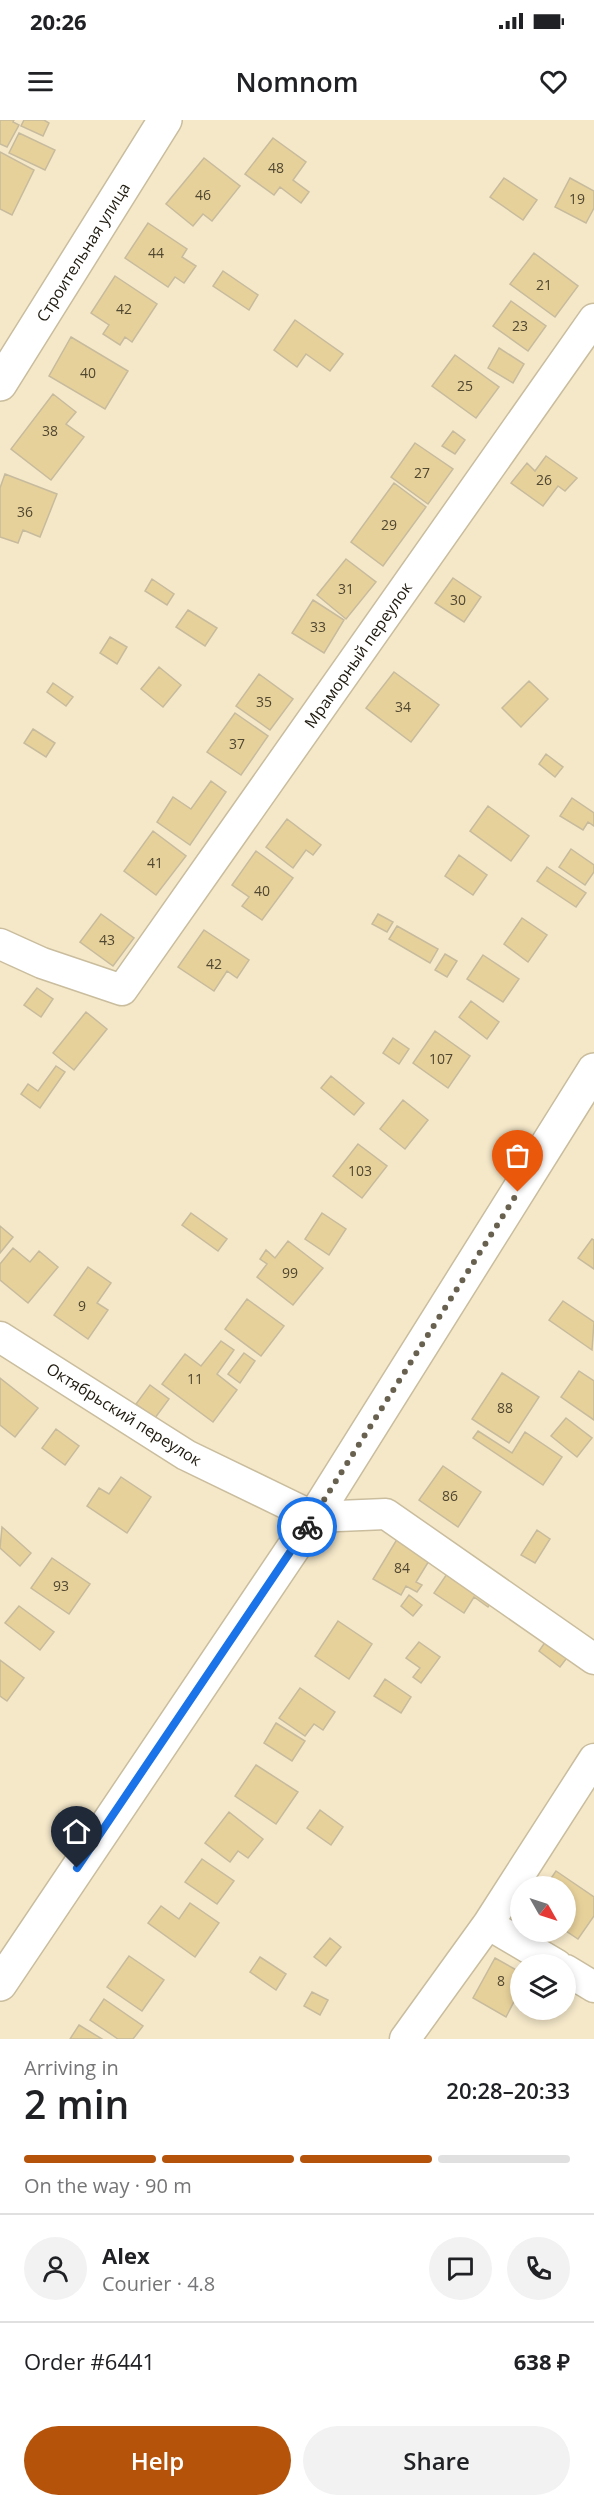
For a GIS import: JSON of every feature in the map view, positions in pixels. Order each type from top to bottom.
[{"type":"street","name":"Строительная улица","points":[[0,384],[165,120]]},
{"type":"street","name":"Мраморный переулок","points":[[0,944],[42,963],[122,990],[594,320]]},
{"type":"street","points":[[0,1984],[314,1517],[594,1070]]},
{"type":"street","name":"Октябрьский переулок","points":[[0,1337],[186,1455],[314,1517],[386,1514],[594,1659]]},
{"type":"street","points":[[405,2039],[488,1924],[594,1759]]},
{"type":"street","points":[[488,1924],[538,1954]]},
{"type":"street","points":[[576,1976],[594,1987]]},
{"type":"building","points":[[0,120],[14,120],[13,122],[19,125],[7,147],[0,144]]},
{"type":"building","points":[[24,120],[44,120],[49,123],[43,136],[21,126]]},
{"type":"building","points":[[19,133],[55,150],[45,170],[9,153]]},
{"type":"building","points":[[273,138],[306,162],[293,180],[309,192],[301,203],[280,187],[274,195],[245,174]]},
{"type":"building","points":[[0,152],[34,170],[12,215],[0,209]]},
{"type":"building","points":[[204,158],[240,186],[212,221],[203,214],[193,226],[166,204]]},
{"type":"building","points":[[504,178],[537,200],[523,220],[490,197]]},
{"type":"building","points":[[570,178],[594,191],[594,208],[586,223],[555,207]]},
{"type":"building","points":[[148,223],[187,249],[182,257],[196,266],[184,283],[175,277],[168,287],[125,258]]},
{"type":"building","points":[[534,253],[578,286],[555,317],[510,284]]},
{"type":"building","points":[[223,271],[258,295],[249,310],[213,286]]},
{"type":"building","points":[[115,276],[157,304],[132,342],[125,337],[120,345],[103,334],[109,325],[91,313]]},
{"type":"building","points":[[511,301],[546,326],[528,351],[493,326]]},
{"type":"building","points":[[295,320],[343,354],[330,371],[306,354],[297,367],[274,350]]},
{"type":"building","points":[[71,337],[128,371],[105,409],[49,376]]},
{"type":"building","points":[[499,348],[524,364],[513,383],[488,368]]},
{"type":"building","points":[[455,355],[499,387],[476,418],[432,386]]},
{"type":"building","points":[[53,394],[76,412],[66,424],[84,437],[51,480],[11,449]]},
{"type":"building","points":[[453,431],[465,440],[455,454],[442,446]]},
{"type":"building","points":[[415,443],[453,469],[428,504],[391,477]]},
{"type":"building","points":[[546,456],[577,478],[565,491],[558,486],[543,506],[511,483],[527,463],[535,471]]},
{"type":"building","points":[[5,474],[57,494],[40,537],[23,530],[18,543],[0,537],[0,488]]},
{"type":"building","points":[[394,483],[426,507],[383,566],[351,542]]},
{"type":"building","points":[[346,559],[376,582],[346,619],[317,595]]},
{"type":"building","points":[[453,578],[481,597],[464,622],[435,603]]},
{"type":"building","points":[[152,579],[174,594],[167,605],[145,591]]},
{"type":"building","points":[[313,600],[344,620],[324,653],[292,633]]},
{"type":"building","points":[[188,610],[217,628],[205,646],[176,627]]},
{"type":"building","points":[[110,637],[127,647],[117,664],[100,653]]},
{"type":"building","points":[[159,667],[181,685],[163,707],[141,689]]},
{"type":"building","points":[[394,672],[439,705],[411,742],[366,708]]},
{"type":"building","points":[[259,674],[293,699],[270,730],[236,706]]},
{"type":"building","points":[[529,681],[548,699],[521,727],[502,708]]},
{"type":"building","points":[[53,683],[73,697],[66,706],[47,692]]},
{"type":"building","points":[[235,713],[268,736],[241,775],[207,752]]},
{"type":"building","points":[[33,729],[55,743],[46,757],[24,743]]},
{"type":"building","points":[[546,754],[563,767],[555,777],[539,764]]},
{"type":"building","points":[[211,781],[226,792],[190,845],[157,822],[173,797],[191,809]]},
{"type":"building","points":[[572,798],[594,813],[594,826],[588,822],[583,830],[560,816]]},
{"type":"building","points":[[488,806],[529,836],[511,861],[470,831]]},
{"type":"building","points":[[287,819],[321,845],[313,855],[306,850],[293,868],[266,847]]},
{"type":"building","points":[[153,831],[186,856],[156,895],[124,871]]},
{"type":"building","points":[[571,849],[594,865],[594,872],[585,885],[559,867]]},
{"type":"building","points":[[256,851],[293,878],[262,920],[242,906],[249,897],[232,885]]},
{"type":"building","points":[[459,855],[487,875],[473,895],[445,876]]},
{"type":"building","points":[[547,867],[586,893],[576,907],[537,881]]},
{"type":"building","points":[[101,914],[134,938],[113,966],[80,942]]},
{"type":"building","points":[[378,914],[393,922],[387,932],[372,924]]},
{"type":"building","points":[[522,918],[547,935],[528,962],[504,944]]},
{"type":"building","points":[[397,926],[438,949],[430,963],[389,939]]},
{"type":"building","points":[[204,930],[249,960],[237,978],[227,971],[214,991],[178,967]]},
{"type":"building","points":[[445,954],[457,961],[447,977],[435,970]]},
{"type":"building","points":[[483,955],[519,979],[503,1002],[467,979]]},
{"type":"building","points":[[37,988],[53,999],[41,1017],[24,1005]]},
{"type":"building","points":[[471,1001],[499,1022],[487,1039],[459,1017]]},
{"type":"building","points":[[86,1012],[107,1029],[74,1070],[53,1053]]},
{"type":"building","points":[[435,1031],[470,1056],[448,1088],[413,1063]]},
{"type":"building","points":[[393,1038],[409,1049],[399,1064],[383,1053]]},
{"type":"building","points":[[56,1066],[65,1072],[40,1108],[21,1094],[28,1084],[38,1091]]},
{"type":"building","points":[[331,1076],[364,1103],[354,1115],[321,1088]]},
{"type":"building","points":[[403,1100],[428,1120],[405,1149],[380,1129]]},
{"type":"building","points":[[358,1144],[387,1166],[362,1198],[333,1176]]},
{"type":"building","points":[[191,1213],[227,1239],[218,1251],[182,1225]]},
{"type":"building","points":[[322,1213],[346,1229],[329,1255],[305,1239]]},
{"type":"building","points":[[0,1226],[13,1237],[0,1253]]},
{"type":"building","points":[[592,1239],[594,1240],[594,1269],[578,1258]]},
{"type":"building","points":[[288,1241],[323,1268],[293,1305],[257,1277],[267,1264],[260,1259],[266,1250],[275,1258]]},
{"type":"building","points":[[13,1248],[30,1262],[39,1251],[58,1267],[28,1303],[0,1280],[0,1264]]},
{"type":"building","points":[[88,1267],[111,1283],[97,1303],[108,1310],[88,1339],[54,1315]]},
{"type":"building","points":[[247,1299],[284,1326],[261,1356],[225,1329]]},
{"type":"building","points":[[563,1301],[594,1322],[592,1350],[549,1320]]},
{"type":"building","points":[[221,1341],[234,1350],[217,1374],[237,1390],[213,1422],[162,1384],[185,1354],[201,1366]]},
{"type":"building","points":[[244,1353],[255,1361],[240,1383],[228,1374]]},
{"type":"building","points":[[579,1371],[594,1381],[594,1420],[561,1397]]},
{"type":"building","points":[[502,1373],[539,1397],[509,1443],[472,1419]]},
{"type":"building","points":[[0,1378],[38,1408],[15,1437],[0,1425]]},
{"type":"building","points":[[150,1385],[169,1399],[155,1418],[136,1404]]},
{"type":"building","points":[[566,1418],[592,1438],[577,1457],[551,1436]]},
{"type":"building","points":[[56,1429],[79,1446],[65,1465],[42,1448]]},
{"type":"building","points":[[478,1431],[512,1453],[525,1432],[562,1457],[543,1485],[473,1438]]},
{"type":"building","points":[[443,1466],[481,1492],[458,1527],[419,1500]]},
{"type":"building","points":[[121,1477],[151,1497],[127,1533],[87,1506],[99,1488],[109,1494]]},
{"type":"building","points":[[2,1527],[31,1553],[20,1566],[0,1548]]},
{"type":"building","points":[[537,1530],[550,1539],[535,1563],[521,1555]]},
{"type":"building","points":[[399,1536],[432,1556],[416,1582],[422,1585],[417,1592],[406,1586],[401,1595],[373,1579]]},
{"type":"building","points":[[52,1558],[90,1584],[69,1614],[31,1588]]},
{"type":"building","points":[[451,1568],[494,1597],[488,1607],[474,1597],[464,1613],[434,1593]]},
{"type":"building","points":[[409,1595],[422,1605],[413,1616],[401,1606]]},
{"type":"building","points":[[19,1606],[54,1632],[40,1650],[5,1623]]},
{"type":"building","points":[[338,1621],[372,1644],[349,1679],[315,1656]]},
{"type":"building","points":[[548,1638],[570,1654],[560,1667],[539,1651]]},
{"type":"building","points":[[419,1642],[440,1657],[421,1683],[413,1677],[420,1668],[406,1658]]},
{"type":"building","points":[[0,1660],[24,1678],[7,1701],[0,1696]]},
{"type":"building","points":[[385,1679],[411,1697],[401,1713],[374,1696]]},
{"type":"building","points":[[300,1688],[335,1712],[323,1730],[314,1724],[305,1736],[279,1718]]},
{"type":"building","points":[[276,1723],[305,1741],[292,1761],[264,1743]]},
{"type":"building","points":[[256,1765],[298,1792],[276,1824],[235,1796]]},
{"type":"building","points":[[320,1810],[343,1827],[331,1845],[307,1828]]},
{"type":"building","points":[[229,1812],[263,1839],[248,1858],[238,1851],[230,1862],[205,1843]]},
{"type":"building","points":[[202,1859],[234,1881],[217,1904],[185,1882]]},
{"type":"building","points":[[556,1871],[563,1876],[553,1876]]},
{"type":"building","points":[[576,1885],[594,1897],[594,1916],[578,1939],[576,1938]]},
{"type":"building","points":[[190,1903],[219,1923],[195,1957],[148,1923],[161,1906],[179,1919]]},
{"type":"building","points":[[330,1938],[341,1947],[326,1966],[314,1957]]},
{"type":"building","points":[[129,1956],[164,1980],[142,2011],[107,1987]]},
{"type":"building","points":[[260,1957],[286,1974],[276,1990],[250,1972]]},
{"type":"building","points":[[495,1958],[510,1966],[510,2009],[506,2017],[473,1998]]},
{"type":"building","points":[[312,1992],[328,2000],[320,2015],[304,2006]]},
{"type":"building","points":[[104,1999],[143,2026],[133,2039],[118,2039],[90,2020]]},
{"type":"building","points":[[79,2025],[102,2039],[70,2039]]},
{"type":"way so far","points":[[307,1527],[518,1192]]},
{"type":"route","points":[[77,1868],[307,1527]]}]
